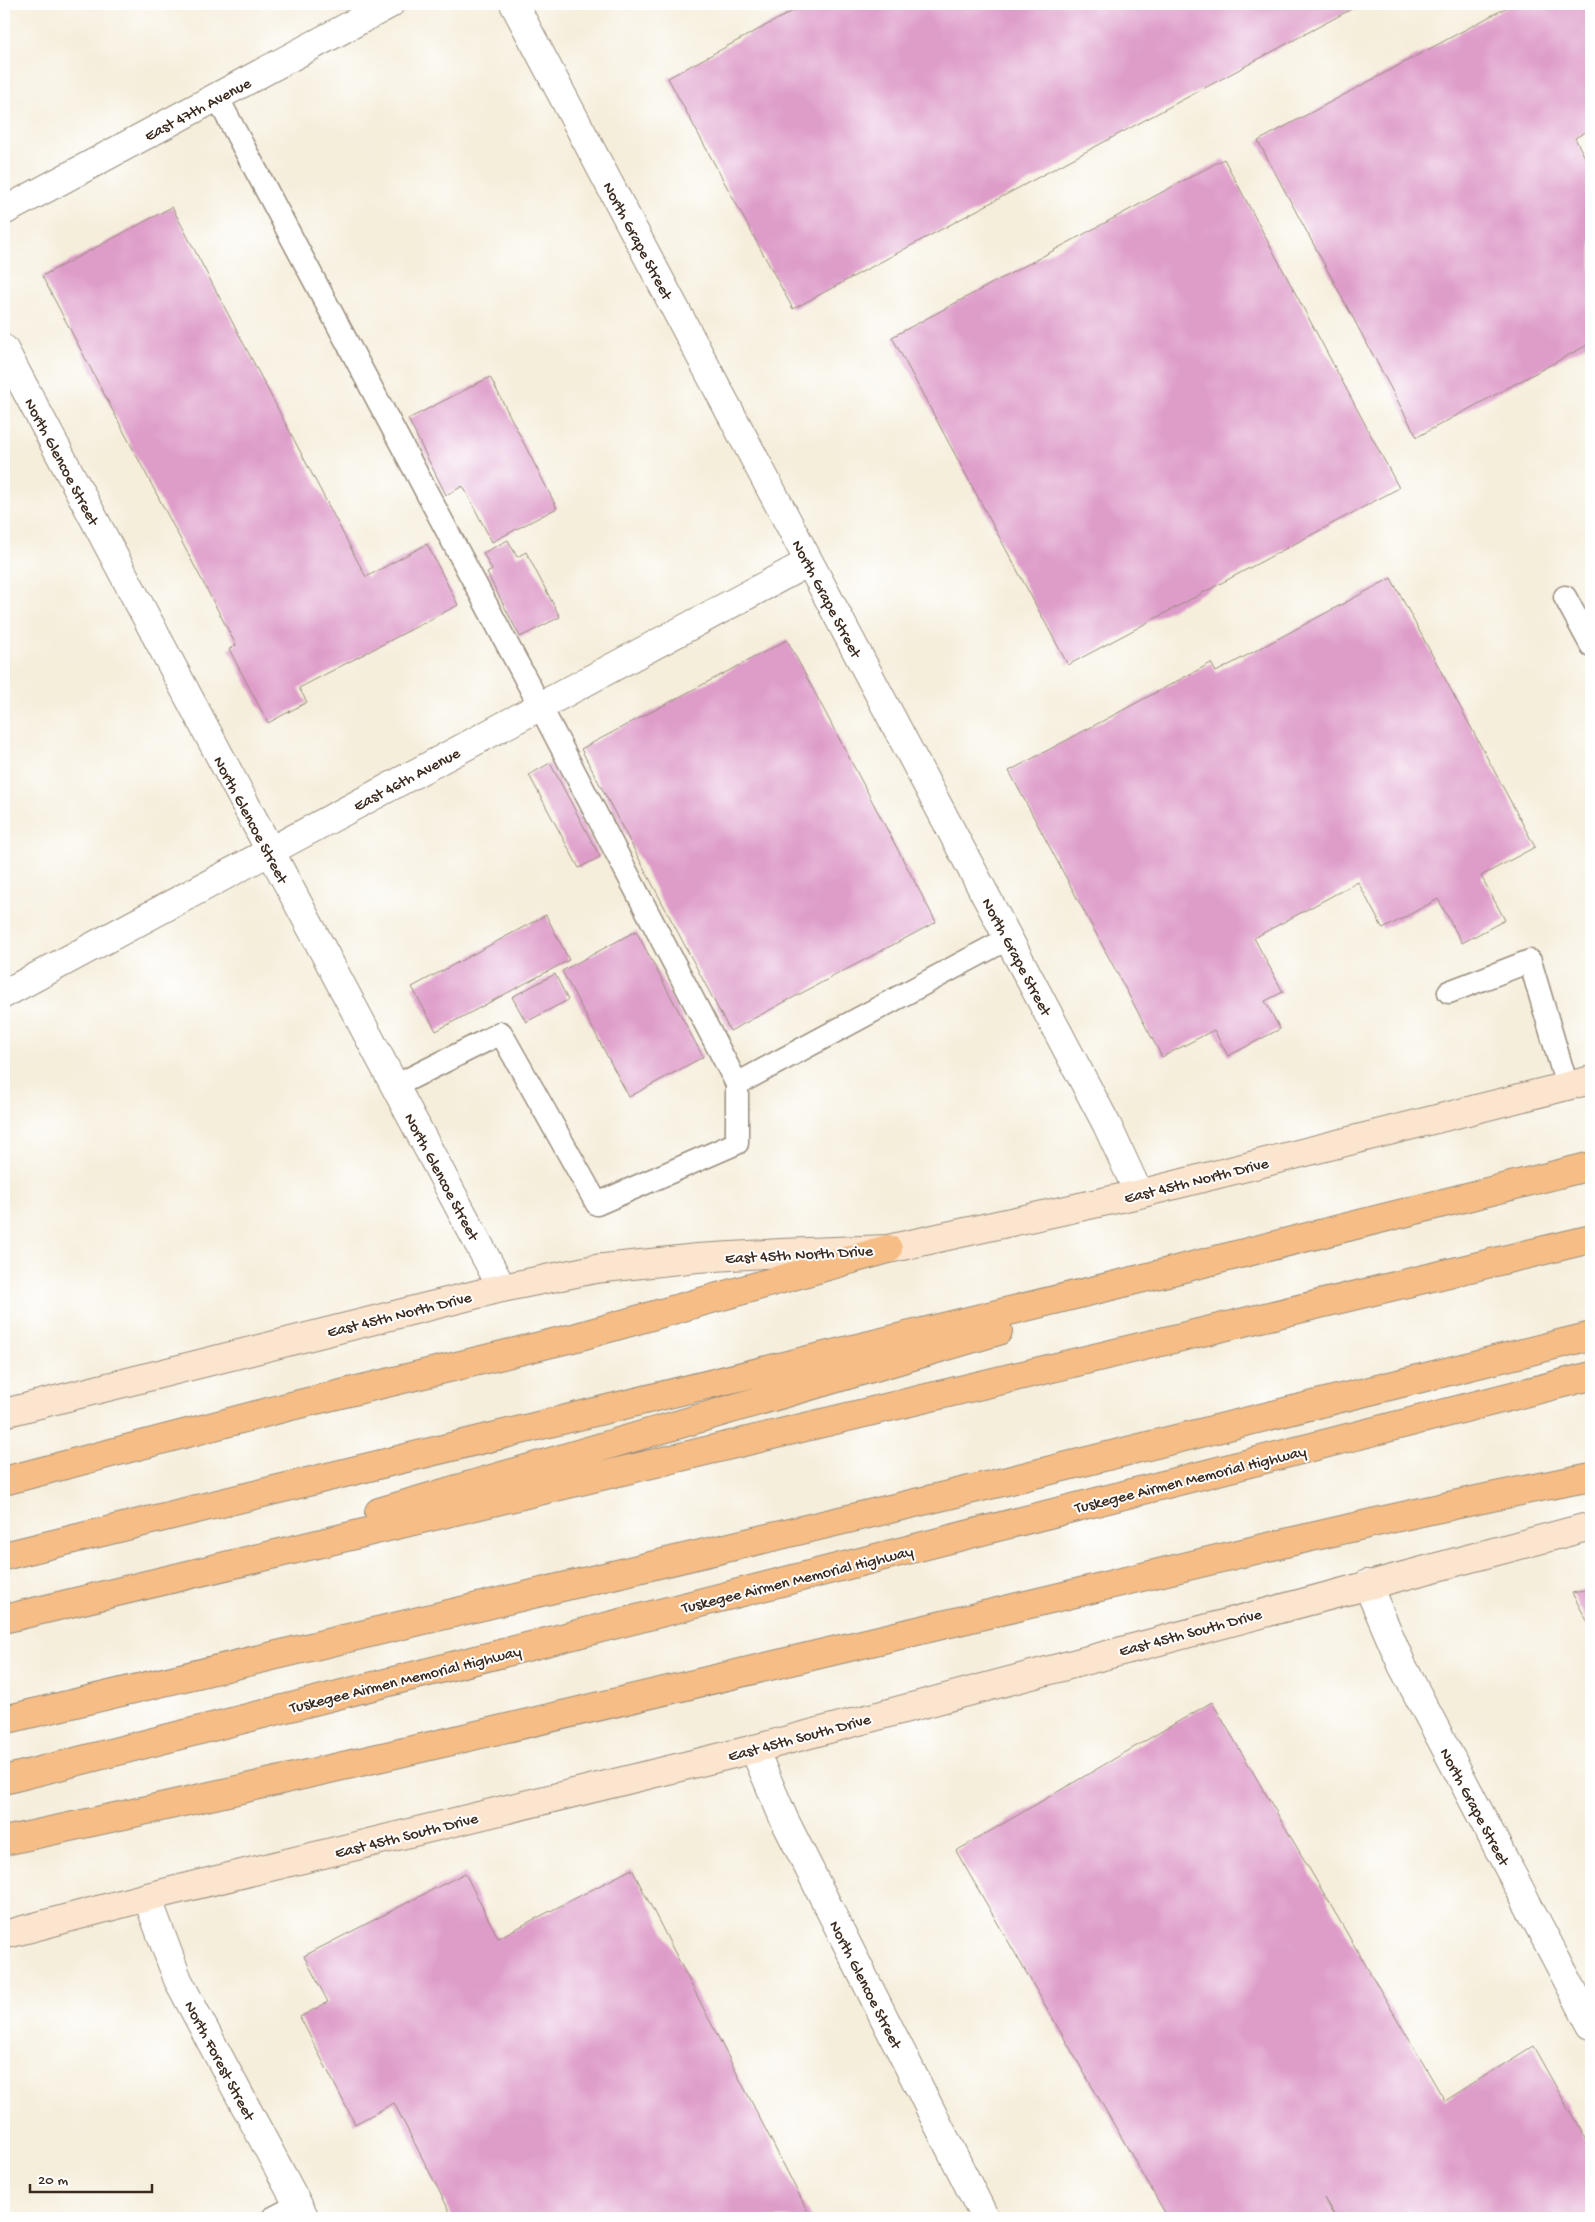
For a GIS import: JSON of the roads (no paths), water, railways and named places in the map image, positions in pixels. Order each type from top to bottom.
[{"type":"highway","points":[[4,1556],[1591,1166]]},
{"type":"highway","points":[[43,1610],[1393,1216]]},
{"type":"highway","points":[[4,1620],[1591,1240]]},
{"type":"highway","points":[[4,1481],[288,1407],[577,1337],[888,1249]]},
{"type":"highway","points":[[4,1720],[997,1483],[1591,1336]]},
{"type":"highway","name":"Tuskegee Airmen Memorial Highway","points":[[4,1780],[1591,1376]]},
{"type":"highway","points":[[4,1841],[431,1746],[1491,1496],[1591,1477]]},
{"type":"main road","name":"East 45th North Drive","points":[[4,1413],[502,1288],[595,1269],[697,1258],[888,1249],[1139,1194],[1579,1083]]},
{"type":"main road","name":"East 45th South Drive","points":[[4,1935],[147,1897],[754,1749],[1367,1584],[1591,1526]]},
{"type":"street","name":"East 47th Avenue","points":[[4,212],[390,4]]},
{"type":"street","name":"North Grape Street","points":[[514,4],[1107,1124],[1139,1194]]},
{"type":"street","name":"North Glencoe Street","points":[[4,349],[502,1288]]},
{"type":"street","name":"East 46th Avenue","points":[[4,994],[809,562]]},
{"type":"street","name":"North Grape Street","points":[[1367,1584],[1402,1666],[1591,2025]]},
{"type":"street","name":"North Glencoe Street","points":[[754,1749],[784,1819],[985,2218]]},
{"type":"street","name":"North Forest Street","points":[[147,1897],[178,1980],[302,2212]]},
{"type":"lane","points":[[217,97],[540,706],[737,1084],[738,1143],[597,1204],[501,1033],[395,1086]]},
{"type":"lane","points":[[1565,597],[1591,645]]},
{"type":"lane","points":[[737,1084],[1009,938]]},
{"type":"lane","points":[[1450,992],[1530,961],[1579,1083]]},
{"type":"lane","points":[[273,2218],[302,2212]]}]
